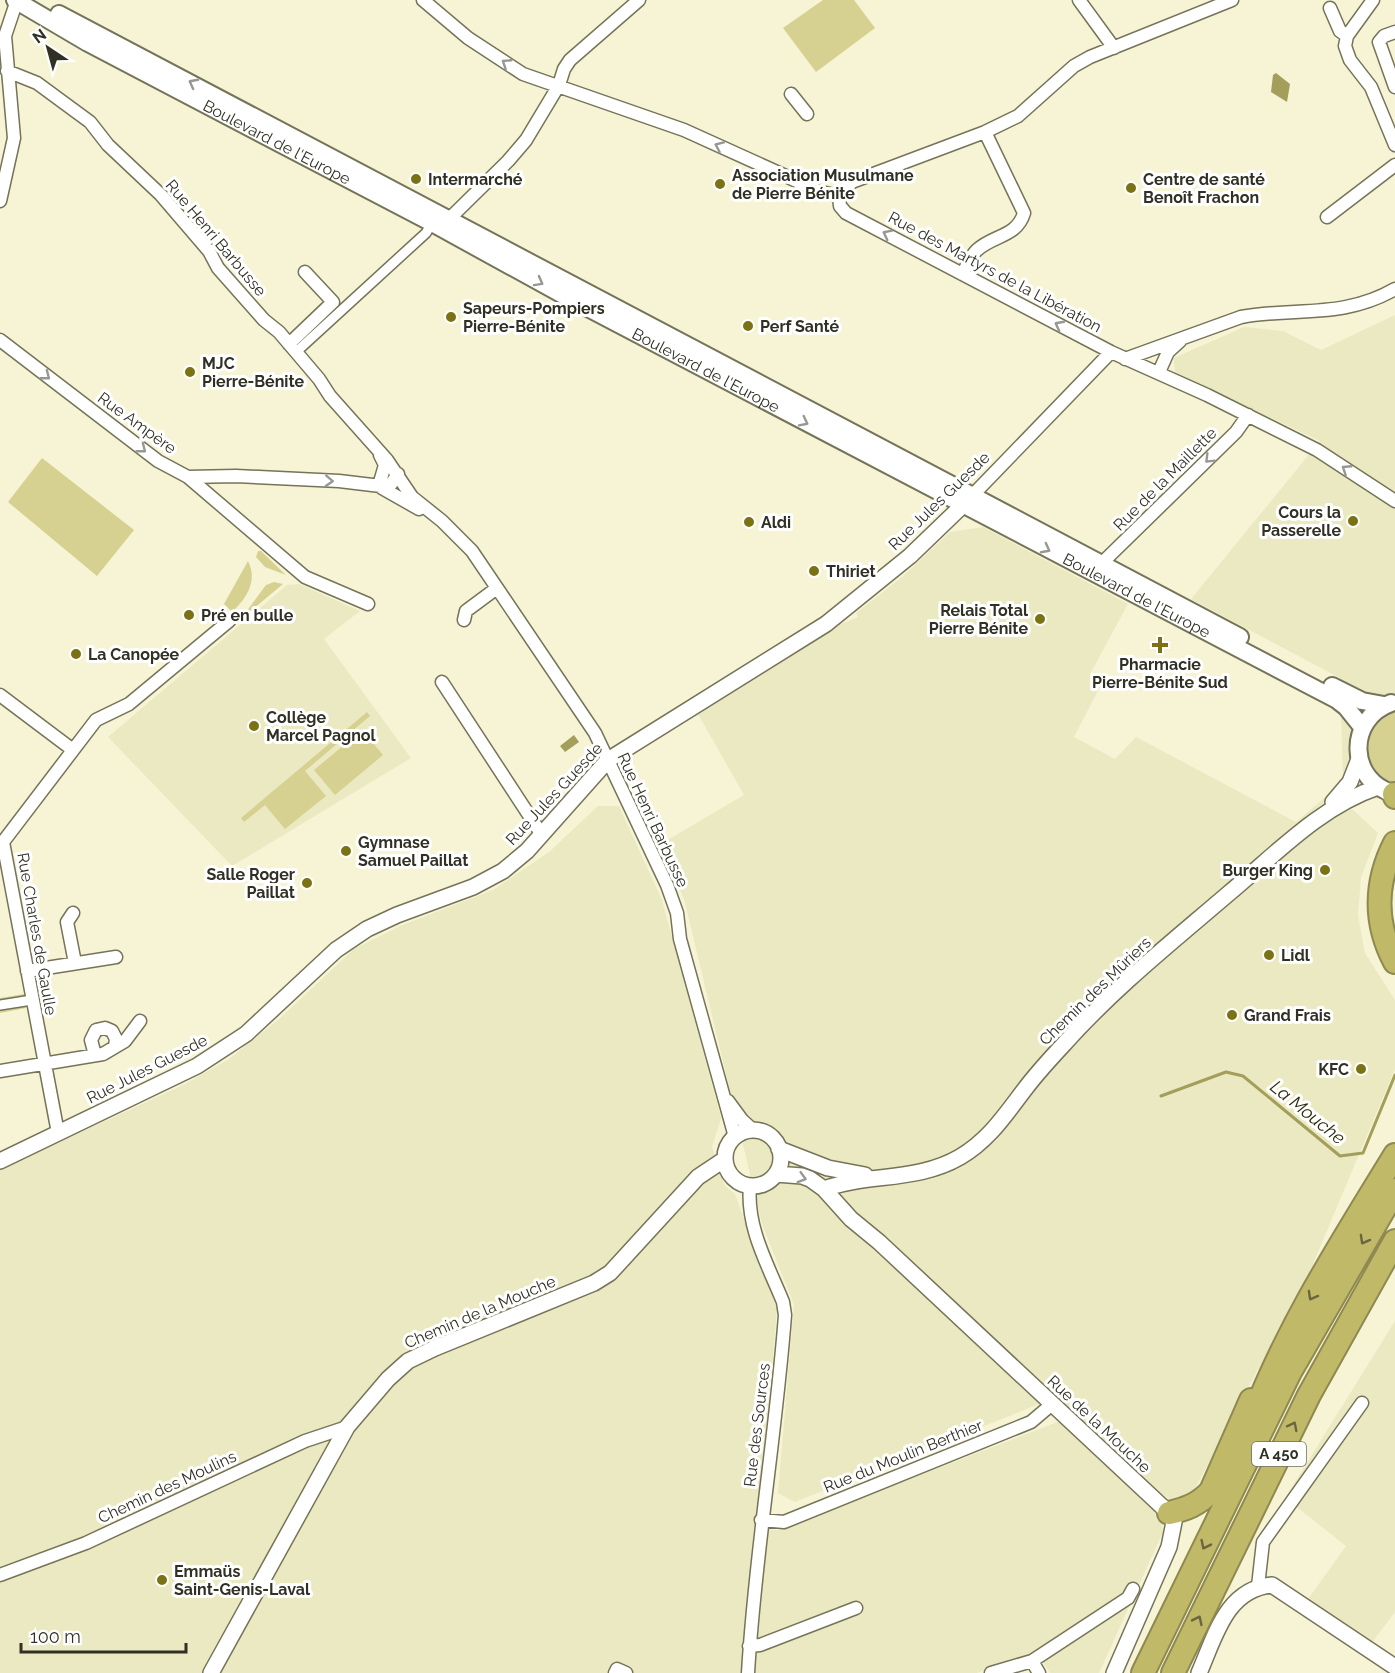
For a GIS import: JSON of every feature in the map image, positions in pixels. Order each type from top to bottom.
[{"type":"highway","points":[[1395,843],[1384,866],[1380,887],[1380,908],[1386,945],[1395,962]]},
{"type":"highway","points":[[1395,871],[1390,896],[1395,930]]},
{"type":"highway","points":[[1230,1492],[1229,1473],[1268,1377],[1317,1287],[1395,1155]]},
{"type":"highway","name":"A 450","points":[[1143,1673],[1290,1372],[1395,1190]]},
{"type":"highway","name":"A 450","points":[[1173,1673],[1309,1395],[1395,1241]]},
{"type":"highway","points":[[1169,1512],[1189,1508],[1202,1501],[1210,1491],[1251,1401],[1268,1377]]},
{"type":"main road","name":"Boulevard de l'Europe","points":[[16,0],[114,57],[441,223]]},
{"type":"main road","name":"Boulevard de l'Europe","points":[[34,0],[441,223],[1337,700],[1352,712],[1362,727]]},
{"type":"main road","name":"Boulevard de l'Europe","points":[[967,501],[1102,563],[1349,695],[1390,704]]},
{"type":"main road","points":[[1390,704],[1375,711],[1362,727],[1357,748],[1366,775],[1391,793]]},
{"type":"street","points":[[0,201],[14,138],[12,100],[7,71],[8,53],[2,34],[16,0]]},
{"type":"street","points":[[423,0],[468,38],[523,74],[684,130],[821,192],[839,196],[852,182],[985,132],[1018,116],[1074,66],[1232,0]]},
{"type":"street","points":[[292,348],[426,233],[441,223],[508,161],[526,140],[559,86],[564,69],[570,60],[639,0]]},
{"type":"street","points":[[1079,0],[1114,48]]},
{"type":"street","points":[[1373,0],[1347,36],[1345,46],[1350,60],[1371,87],[1395,145]]},
{"type":"street","points":[[1330,8],[1340,31],[1347,36]]},
{"type":"street","points":[[1395,32],[1384,36],[1379,42],[1395,87]]},
{"type":"street","points":[[0,56],[7,71]]},
{"type":"street","name":"Rue Henri Barbusse","points":[[7,71],[37,83],[90,123],[108,145],[161,195],[209,251],[218,268],[292,348],[398,474],[412,497],[458,535],[497,588],[595,733],[670,895],[735,1137]]},
{"type":"street","points":[[791,94],[807,114]]},
{"type":"street","points":[[962,274],[977,250],[1015,229],[1024,213],[985,132]]},
{"type":"street","points":[[1327,217],[1395,165]]},
{"type":"street","name":"Rue des Martyrs de la Libération","points":[[839,196],[840,206],[846,213],[1111,352],[1159,372],[1317,450],[1395,501]]},
{"type":"street","points":[[292,348],[333,302],[305,272]]},
{"type":"street","points":[[1125,359],[1241,317],[1259,313],[1314,313],[1358,306],[1375,301],[1395,289]]},
{"type":"street","points":[[1159,372],[1168,352],[1183,338]]},
{"type":"street","name":"Rue Ampère","points":[[0,340],[158,461],[188,477],[236,476],[339,481],[382,488]]},
{"type":"street","name":"Rue Jules Guesde","points":[[0,1161],[197,1066],[223,1051],[270,1014],[344,945],[387,919],[473,887],[502,871],[542,835],[608,760],[826,624],[892,572],[967,501],[1111,352]]},
{"type":"street","name":"Rue de la Maillette","points":[[1102,563],[1228,440],[1248,415]]},
{"type":"street","points":[[378,452],[385,465],[380,482],[382,488],[389,487],[398,474]]},
{"type":"street","points":[[188,477],[304,578],[368,604]]},
{"type":"street","name":"Rue Henri Barbusse","points":[[382,488],[413,507],[432,513]]},
{"type":"street","points":[[464,620],[466,611],[497,588]]},
{"type":"street","name":"Rue Charles de Gaulle","points":[[58,1133],[2,842],[96,720],[129,704],[229,621]]},
{"type":"street","points":[[442,682],[542,835]]},
{"type":"street","points":[[0,694],[73,750]]},
{"type":"street","name":"Chemin des Mûriers","points":[[828,1188],[854,1181],[915,1174],[939,1167],[960,1157],[988,1137],[1040,1071],[1104,1003],[1328,809],[1350,782],[1359,759]]},
{"type":"street","name":"Chemin des Mûriers","points":[[1328,809],[1391,793]]},
{"type":"street","points":[[73,913],[67,922],[75,963]]},
{"type":"street","points":[[27,971],[116,957]]},
{"type":"street","points":[[0,1005],[32,1000]]},
{"type":"street","points":[[0,1071],[103,1054],[124,1041],[140,1021]]},
{"type":"street","points":[[95,1055],[91,1040],[96,1030],[105,1028],[112,1031],[116,1039],[115,1046]]},
{"type":"street","name":"Rue Henri Barbusse","points":[[720,1084],[730,1104],[753,1130]]},
{"type":"street","points":[[753,1130],[767,1134],[779,1149],[780,1166],[776,1174],[765,1184],[750,1186],[742,1184],[727,1166],[726,1151],[735,1137],[753,1130]]},
{"type":"street","name":"Chemin des Mûriers","points":[[779,1149],[815,1164],[883,1179]]},
{"type":"street","name":"Rue de la Mouche","points":[[815,1164],[828,1188],[850,1219],[879,1242],[1051,1405],[1169,1512]]},
{"type":"street","name":"Chemin de la Mouche","points":[[211,1673],[346,1427],[388,1379],[408,1361],[594,1282],[610,1273],[698,1177],[727,1166]]},
{"type":"street","name":"Rue de la Mouche","points":[[776,1174],[802,1176],[828,1188]]},
{"type":"street","name":"Rue des Sources","points":[[748,1673],[761,1520],[779,1400],[785,1316],[783,1302],[752,1226],[750,1186]]},
{"type":"street","points":[[1258,1586],[1263,1542],[1362,1403]]},
{"type":"street","name":"Rue du Moulin Berthier","points":[[761,1520],[784,1522],[1031,1422],[1051,1405]]},
{"type":"street","name":"Chemin des Moulins","points":[[0,1575],[86,1543],[305,1441],[346,1427]]},
{"type":"street","points":[[1113,1673],[1169,1547],[1174,1522],[1169,1512]]},
{"type":"street","points":[[1199,1673],[1234,1601],[1258,1586],[1272,1585],[1395,1666]]},
{"type":"street","points":[[991,1673],[1032,1660],[1128,1598],[1133,1589]]},
{"type":"street","points":[[749,1646],[760,1645],[856,1608]]},
{"type":"street","points":[[1032,1660],[1039,1673]]},
{"type":"street","points":[[615,1673],[617,1669],[626,1673]]},
{"type":"shaded area","points":[[823,0],[854,0],[875,28],[816,72],[783,28]]},
{"type":"shaded area","points":[[1276,73],[1290,84],[1287,102],[1271,92],[1273,75]]},
{"type":"shaded area","points":[[1395,315],[1395,800],[1368,798],[1350,807],[1378,833],[1361,877],[1358,915],[1365,953],[1395,1000],[1395,1069],[1310,1271],[1190,1498],[1177,1504],[1137,1477],[1054,1398],[795,1502],[778,1493],[794,1305],[762,1224],[684,899],[659,845],[744,795],[698,714],[841,624],[858,617],[856,613],[902,577],[950,532],[983,527],[1128,604],[1090,674],[1103,681],[1074,737],[1115,759],[1136,737],[1296,822],[1343,782],[1340,678],[1191,599],[1320,441],[1175,373],[1174,358],[1244,327],[1283,331],[1321,350]]},
{"type":"shaded area","points":[[42,458],[134,530],[97,576],[8,502]]},
{"type":"shaded area","points":[[258,551],[261,551],[286,575],[265,567],[256,557]]},
{"type":"shaded area","points":[[248,561],[252,575],[249,589],[232,612],[224,604]]},
{"type":"shaded area","points":[[274,582],[283,584],[240,620],[266,585]]},
{"type":"shaded area","name":"Collège Marcel Pagnol","points":[[299,584],[360,611],[324,639],[411,758],[232,866],[108,737],[287,585]]},
{"type":"shaded area","points":[[1395,708],[1395,788],[1382,782],[1365,760],[1369,728]]},
{"type":"shaded area","points":[[367,712],[370,716],[305,771],[326,796],[285,829],[265,805],[244,822],[241,818]]},
{"type":"shaded area","points":[[362,730],[383,755],[335,795],[314,770]]},
{"type":"shaded area","points":[[574,735],[579,742],[565,752],[560,746]]},
{"type":"shaded area","points":[[598,806],[619,806],[662,900],[721,1118],[712,1147],[725,1186],[735,1194],[777,1309],[764,1459],[754,1530],[778,1530],[1060,1421],[1159,1511],[1163,1532],[1099,1673],[1050,1673],[1036,1652],[977,1673],[0,1673],[0,1170],[185,1084],[229,1059],[279,1019],[354,949],[400,926],[493,890],[549,852]]},
{"type":"shaded area","points":[[24,994],[26,1008],[0,1013],[0,998]]},
{"type":"shaded area","points":[[1395,1321],[1395,1612],[1370,1645],[1306,1602],[1346,1546],[1285,1498]]},
{"type":"waterway","name":"La Mouche","points":[[1161,1096],[1226,1072],[1243,1076],[1340,1156],[1363,1153],[1395,1075]]},
{"type":"place","name":"Intermarché","points":[[416,179]]},
{"type":"place","name":"Association Musulmane de Pierre Bénite","points":[[720,184]]},
{"type":"place","name":"Centre de santé Benoît Frachon","points":[[1131,188]]},
{"type":"place","name":"Sapeurs-Pompiers Pierre-Bénite","points":[[451,317]]},
{"type":"place","name":"Perf Santé","points":[[748,326]]},
{"type":"place","name":"MJC Pierre-Bénite","points":[[190,372]]},
{"type":"place","name":"Cours la Passerelle","points":[[1353,521]]},
{"type":"place","name":"Aldi","points":[[749,522]]},
{"type":"place","name":"Thiriet","points":[[814,571]]},
{"type":"place","name":"Pré en bulle","points":[[189,615]]},
{"type":"place","name":"Relais Total Pierre Bénite","points":[[1040,619]]},
{"type":"place","name":"Pharmacie Pierre-Bénite Sud","points":[[1160,645]]},
{"type":"place","name":"La Canopée","points":[[76,654]]},
{"type":"place","name":"Collège Marcel Pagnol","points":[[254,726]]},
{"type":"place","name":"Gymnase Samuel Paillat","points":[[346,851]]},
{"type":"place","name":"Burger King","points":[[1325,870]]},
{"type":"place","name":"Salle Roger Paillat","points":[[307,883]]},
{"type":"place","name":"Lidl","points":[[1269,955]]},
{"type":"place","name":"Grand Frais","points":[[1232,1015]]},
{"type":"place","name":"KFC","points":[[1361,1069]]},
{"type":"place","name":"Emmaüs Saint-Genis-Laval","points":[[162,1580]]}]
